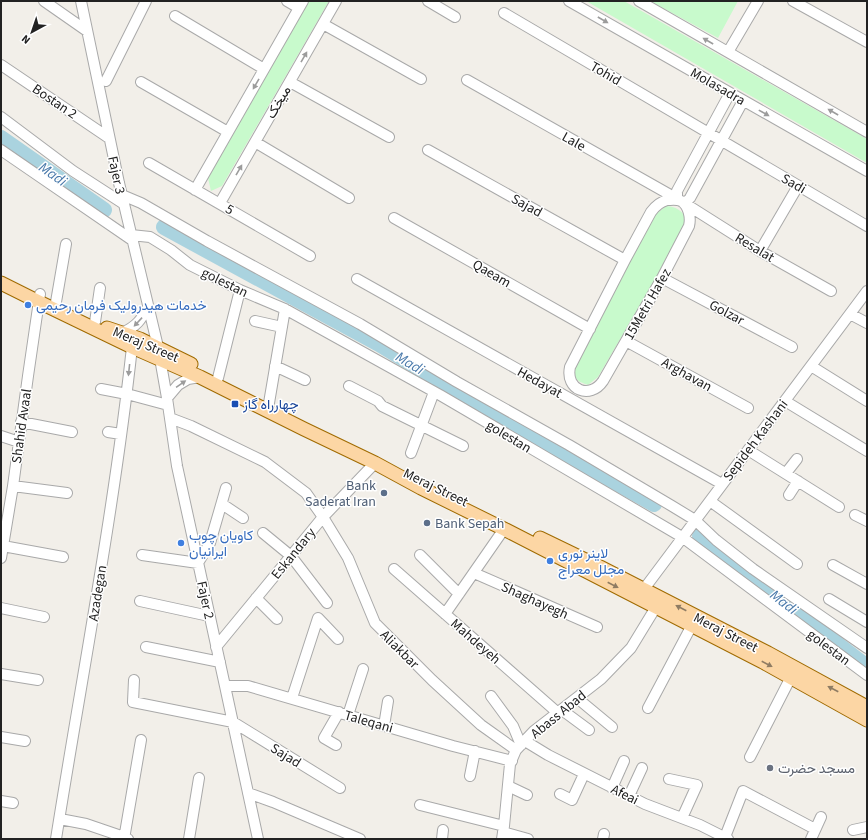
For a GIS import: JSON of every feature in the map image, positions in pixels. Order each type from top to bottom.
[{"type":"main road","name":"Meraj Street","points":[[1,276],[39,298],[132,347],[158,353],[218,378],[269,403],[504,529],[766,663],[867,720]]},
{"type":"main road","points":[[1,283],[39,298]]},
{"type":"main road","name":"Meraj Street","points":[[39,298],[56,302],[105,327],[140,339],[158,353],[200,377],[375,463],[600,567],[768,653],[866,706]]},
{"type":"street","points":[[44,1],[87,31]]},
{"type":"street","name":"Fajer 3","points":[[81,1],[109,138],[158,353]]},
{"type":"street","points":[[106,81],[146,1]]},
{"type":"street","points":[[287,1],[301,4]]},
{"type":"street","name":"میخک","points":[[220,203],[336,1]]},
{"type":"street","points":[[428,1],[455,17]]},
{"type":"street","name":"Molasadra","points":[[569,1],[867,171]]},
{"type":"street","points":[[639,1],[866,130]]},
{"type":"street","points":[[728,52],[758,1]]},
{"type":"street","points":[[793,1],[867,42]]},
{"type":"street","name":"میخک","points":[[195,190],[301,4]]},
{"type":"street","name":"Tohid","points":[[504,14],[721,141]]},
{"type":"street","points":[[175,16],[264,69]]},
{"type":"street","points":[[323,24],[421,78]]},
{"type":"street","name":"Bostan 2","points":[[1,65],[109,138]]},
{"type":"street","name":"Lale","points":[[467,80],[685,200]]},
{"type":"street","points":[[141,82],[228,132]]},
{"type":"street","points":[[290,82],[389,137]]},
{"type":"street","points":[[685,200],[677,198],[677,191],[730,93]]},
{"type":"street","points":[[685,200],[708,165],[743,101]]},
{"type":"street","points":[[1,117],[73,171],[123,200],[141,204],[360,324],[695,520],[716,540],[753,569],[867,648]]},
{"type":"street","name":"Sadi","points":[[721,141],[867,226]]},
{"type":"street","points":[[255,142],[350,198]]},
{"type":"street","points":[[1,150],[132,238]]},
{"type":"street","name":"Sajad","points":[[428,150],[625,260]]},
{"type":"street","points":[[695,158],[708,165]]},
{"type":"street","name":"5","points":[[149,163],[310,256]]},
{"type":"street","points":[[760,251],[798,186]]},
{"type":"street","points":[[574,401],[580,390],[572,383],[569,372],[570,367],[651,212],[655,206],[661,202],[667,200],[685,200]]},
{"type":"street","name":"15Metri Hafez","points":[[580,390],[591,390],[600,385],[662,278],[690,226],[689,213],[685,200]]},
{"type":"street","name":"Resalat","points":[[685,200],[760,251],[831,291]]},
{"type":"street","name":"Qaeam","points":[[394,218],[590,329]]},
{"type":"street","name":"golestan","points":[[132,238],[150,237],[171,250],[190,265],[240,290],[285,309],[434,392],[682,538],[867,675]]},
{"type":"street","points":[[56,302],[66,244]]},
{"type":"street","name":"Golzar","points":[[662,278],[792,347]]},
{"type":"street","name":"Hedayat","points":[[357,279],[722,484]]},
{"type":"street","points":[[95,322],[100,288]]},
{"type":"street","points":[[218,378],[240,290]]},
{"type":"street","name":"Sepideh Kashani","points":[[644,590],[867,291]]},
{"type":"street","name":"Shahid Avaal","points":[[1,558],[5,505],[13,486],[39,298]]},
{"type":"street","points":[[122,332],[130,330],[139,323],[148,307]]},
{"type":"street","points":[[269,403],[285,309]]},
{"type":"street","points":[[850,314],[867,323]]},
{"type":"street","points":[[255,320],[282,327]]},
{"type":"street","name":"Arghavan","points":[[626,341],[748,408]]},
{"type":"street","name":"Azadegan","points":[[56,839],[97,598],[127,394],[132,347]]},
{"type":"street","name":"Fajer 2","points":[[158,353],[177,466],[258,839]]},
{"type":"street","points":[[275,366],[305,380]]},
{"type":"street","points":[[811,366],[867,401]]},
{"type":"street","points":[[101,389],[167,401],[178,385],[188,379],[200,377]]},
{"type":"street","points":[[349,386],[378,401],[382,406],[463,446]]},
{"type":"street","points":[[411,453],[434,392]]},
{"type":"street","points":[[785,401],[867,451]]},
{"type":"street","name":"Aliakbar","points":[[170,418],[191,426],[264,462],[306,493],[323,517],[348,558],[375,623],[432,680],[481,725],[521,745]]},
{"type":"street","points":[[21,422],[72,432]]},
{"type":"street","points":[[108,432],[121,434]]},
{"type":"street","points":[[1,436],[19,442]]},
{"type":"street","points":[[748,450],[839,506]]},
{"type":"street","points":[[786,473],[797,459]]},
{"type":"street","name":"Eskandary","points":[[216,647],[323,517],[375,463]]},
{"type":"street","points":[[788,495],[798,481]]},
{"type":"street","points":[[13,486],[67,493]]},
{"type":"street","points":[[142,556],[198,563],[210,544],[226,488]]},
{"type":"street","points":[[710,501],[797,564]]},
{"type":"street","points":[[222,504],[244,518]]},
{"type":"street","points":[[855,515],[867,522]]},
{"type":"street","points":[[445,614],[504,529]]},
{"type":"street","points":[[263,533],[290,556],[327,603]]},
{"type":"street","points":[[3,546],[63,557]]},
{"type":"street","points":[[420,555],[459,594]]},
{"type":"street","points":[[833,564],[867,584]]},
{"type":"street","name":"Mahdeyeh","points":[[394,569],[560,711]]},
{"type":"street","name":"Shaghayegh","points":[[474,573],[596,627]]},
{"type":"street","points":[[256,598],[277,619]]},
{"type":"street","points":[[829,599],[867,622]]},
{"type":"street","points":[[140,601],[209,616]]},
{"type":"street","name":"Abass Abad","points":[[503,832],[510,764],[521,745],[534,731],[601,679],[631,648],[656,607]]},
{"type":"street","points":[[1,608],[44,617]]},
{"type":"street","points":[[292,698],[318,618],[338,639]]},
{"type":"street","points":[[648,708],[692,625]]},
{"type":"street","points":[[146,647],[220,662]]},
{"type":"street","points":[[336,745],[324,738],[344,714],[363,669]]},
{"type":"street","points":[[1,674],[38,680]]},
{"type":"street","points":[[750,757],[791,677]]},
{"type":"street","points":[[134,680],[133,702],[233,722]]},
{"type":"street","name":"Taleqani","points":[[225,686],[248,686],[384,726],[512,761]]},
{"type":"street","points":[[491,696],[513,726],[521,745]]},
{"type":"street","points":[[577,698],[612,727]]},
{"type":"street","points":[[384,726],[388,701]]},
{"type":"street","points":[[560,711],[590,730]]},
{"type":"street","name":"Sajad","points":[[233,722],[340,788]]},
{"type":"street","points":[[1,737],[25,741]]},
{"type":"street","points":[[60,819],[86,824],[125,838],[141,740]]},
{"type":"street","name":"Afeai","points":[[521,745],[548,755],[645,804],[700,825],[726,838]]},
{"type":"street","points":[[470,776],[475,751]]},
{"type":"street","points":[[612,788],[624,761]]},
{"type":"street","points":[[629,796],[642,768]]},
{"type":"street","points":[[560,794],[572,800],[584,774]]},
{"type":"street","points":[[189,839],[200,778]]},
{"type":"street","points":[[669,780],[697,785],[682,818]]},
{"type":"street","points":[[508,786],[527,795]]},
{"type":"street","points":[[726,838],[743,792],[815,829]]},
{"type":"street","points":[[248,793],[360,839]]},
{"type":"street","points":[[1,801],[13,803]]},
{"type":"street","points":[[420,805],[528,839]]},
{"type":"street","points":[[811,839],[821,817]]},
{"type":"street","points":[[853,830],[867,827]]},
{"type":"green space","points":[[309,1],[329,1],[222,186],[211,191],[208,178]]},
{"type":"green space","points":[[586,1],[624,1],[867,139],[867,163]]},
{"type":"green space","points":[[650,1],[738,1],[718,38]]},
{"type":"green space","points":[[666,206],[676,208],[684,214],[686,221],[685,228],[598,377],[588,385],[582,383],[576,379],[572,371],[640,240],[656,214]]},
{"type":"waterway","name":"Madi","points":[[1,138],[104,210]]},
{"type":"waterway","name":"Madi","points":[[164,227],[379,344],[503,419],[654,504]]},
{"type":"waterway","name":"Madi","points":[[700,536],[710,546],[867,667]]},
{"type":"place","name":"خدمات هیدرولیک فرمان رحیمی","points":[[28,305]]},
{"type":"place","name":"چهارراه گاز","points":[[235,404]]},
{"type":"place","name":"Bank Saderat Iran","points":[[384,493]]},
{"type":"place","name":"Bank Sepah","points":[[427,523]]},
{"type":"place","name":"کاویان چوب ایرانیان","points":[[181,543]]},
{"type":"place","name":"لاینر نوری مجلل معراج","points":[[550,561]]},
{"type":"place","name":"مسجد حضرت","points":[[770,768]]}]
